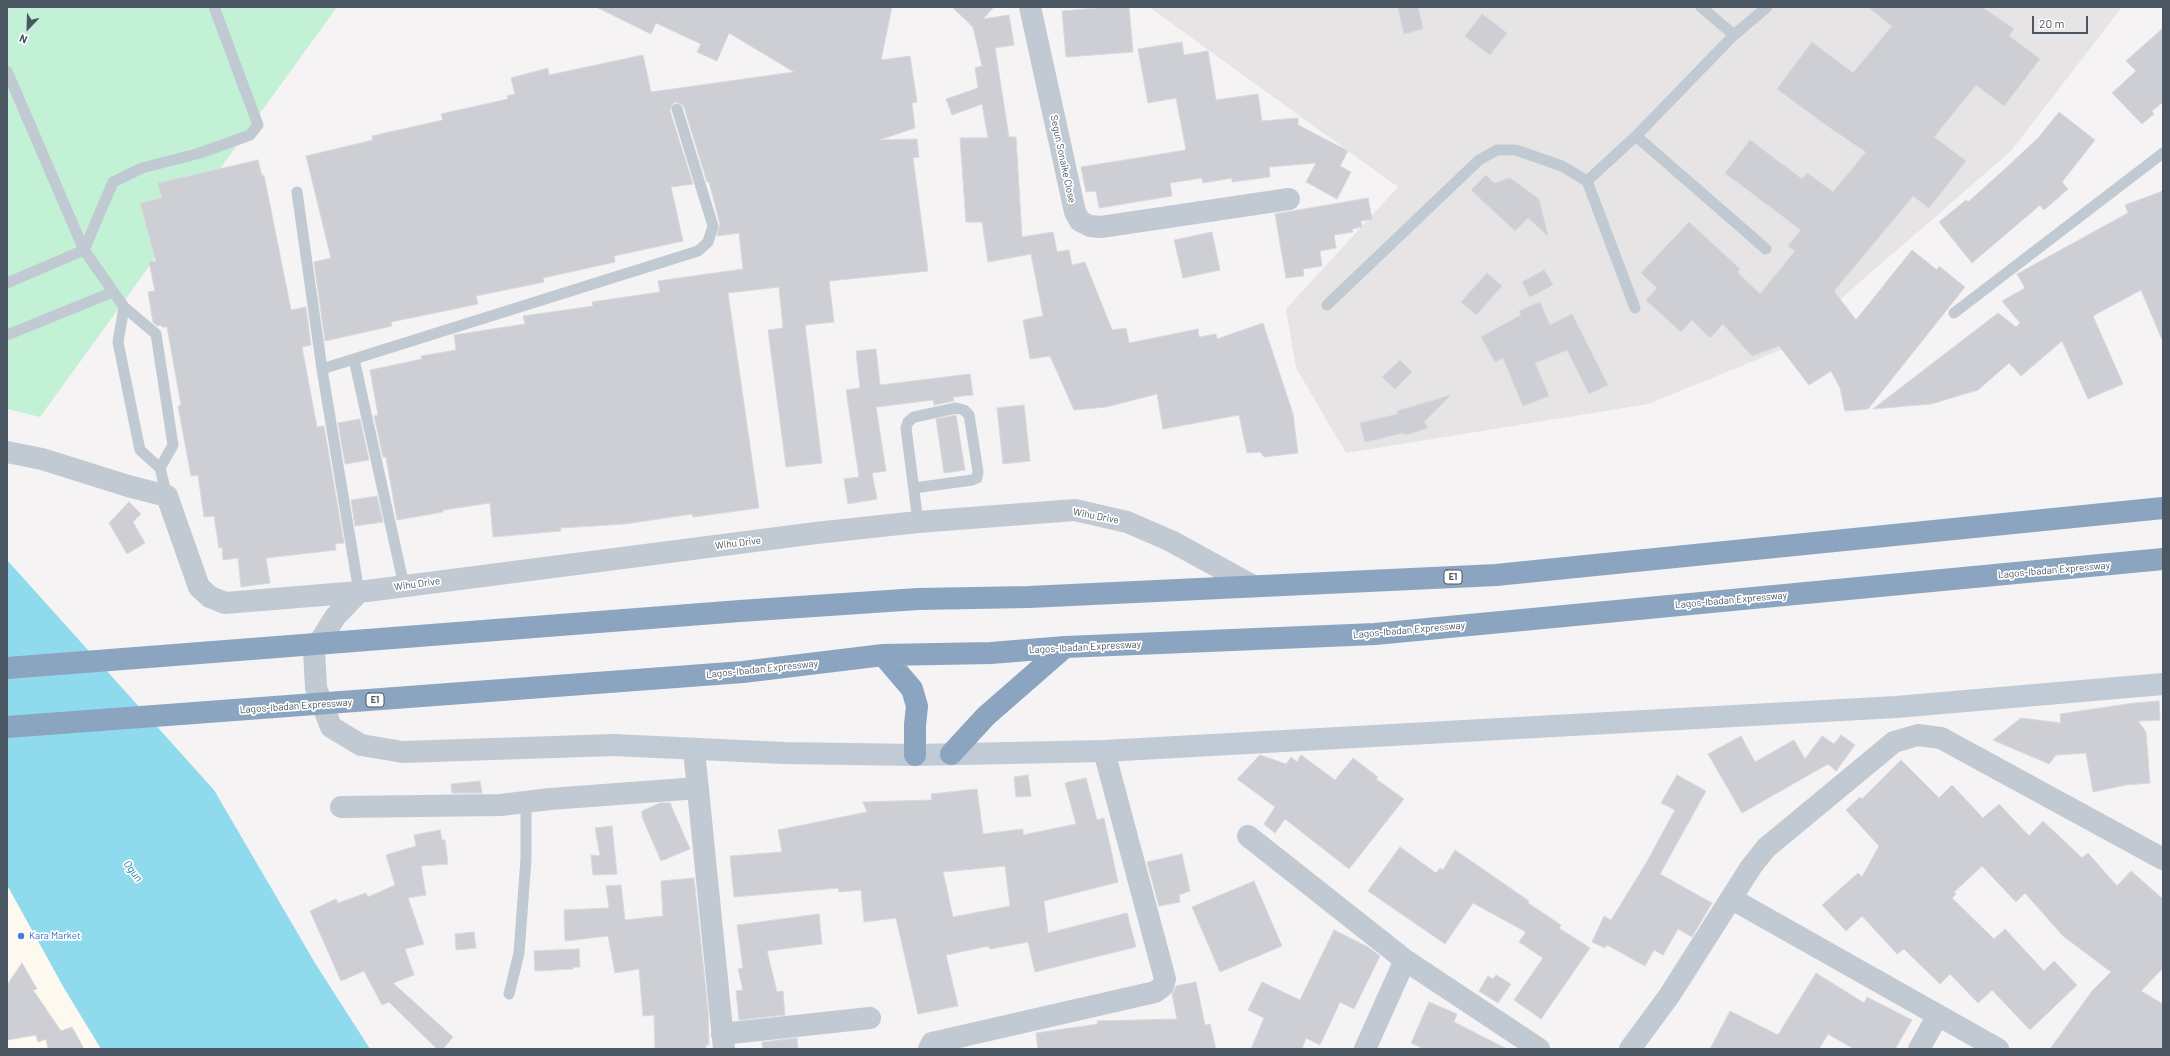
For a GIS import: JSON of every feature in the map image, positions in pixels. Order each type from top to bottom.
[{"type":"highway","name":"E1","points":[[7,668],[740,611],[918,599],[1037,597],[1496,575],[2163,508]]},
{"type":"highway","name":"Lagos-Ibadan Expressway","points":[[7,727],[743,672],[883,655],[991,653],[1065,647],[1375,634],[2163,559]]},
{"type":"highway","points":[[951,754],[986,716],[1065,647]]},
{"type":"highway","points":[[883,655],[912,689],[917,706],[915,725],[915,755]]},
{"type":"main road","points":[[614,745],[694,750],[915,755],[1104,751],[1896,707],[2163,684]]},
{"type":"street","name":"Segun Sonaike Close","points":[[1030,7],[1074,212],[1080,221],[1090,226],[1101,227],[1289,199]]},
{"type":"street","points":[[7,452],[42,459],[128,486],[167,496]]},
{"type":"street","name":"Wihu Drive","points":[[167,496],[199,587],[210,597],[225,603],[359,592],[816,533],[918,522],[1075,510],[1127,522],[1171,542],[1253,586]]},
{"type":"street","points":[[359,592],[335,617],[314,651],[316,688],[331,727],[361,745],[403,752],[614,745]]},
{"type":"street","points":[[1630,1049],[1669,996],[1751,867],[1766,848],[1894,742],[1918,735],[1941,738],[2163,859]]},
{"type":"street","points":[[694,750],[723,1042],[870,1018]]},
{"type":"street","points":[[929,1049],[932,1044],[1156,992],[1162,986],[1165,979],[1104,751]]},
{"type":"street","points":[[341,807],[501,805],[526,801],[698,788]]},
{"type":"street","points":[[1248,836],[1405,960],[1539,1049]]},
{"type":"street","points":[[1732,899],[1998,1049]]},
{"type":"street","points":[[1365,1049],[1405,960]]},
{"type":"street","points":[[1919,1049],[1938,1015]]},
{"type":"lane","points":[[7,283],[84,250],[113,182],[142,168],[200,153],[250,135],[258,125],[214,7]]},
{"type":"lane","points":[[1701,7],[1734,35]]},
{"type":"lane","points":[[1587,181],[1636,136],[1734,35],[1767,7]]},
{"type":"lane","points":[[7,71],[84,250],[124,307],[156,334],[173,445],[160,468]]},
{"type":"lane","points":[[322,369],[698,251],[708,242],[713,226],[677,109]]},
{"type":"lane","points":[[1636,136],[1766,249]]},
{"type":"lane","points":[[1327,305],[1480,160],[1497,150],[1516,150],[1538,156],[1562,166],[1587,181],[1635,308]]},
{"type":"lane","points":[[1954,313],[2163,153]]},
{"type":"lane","points":[[297,192],[322,369],[359,592]]},
{"type":"lane","points":[[7,335],[113,292]]},
{"type":"lane","points":[[124,307],[118,342],[140,450],[160,468],[167,496]]},
{"type":"lane","points":[[354,359],[404,586]]},
{"type":"lane","points":[[914,488],[977,478],[978,472],[969,415],[964,410],[956,408],[914,417],[908,422],[906,428],[918,522]]},
{"type":"lane","points":[[510,994],[519,953],[526,858],[526,801]]},
{"type":"shaded area","points":[[1149,7],[2122,7],[2011,151],[1783,349],[1648,404],[1346,453],[1296,368],[1286,309],[1398,187]]},
{"type":"shaded area","name":"Kara Market","points":[[7,885],[64,988],[101,1049],[7,1049]]},
{"type":"green space","points":[[7,7],[337,7],[40,417],[7,409]]},
{"type":"water","name":"Ogun","points":[[7,560],[214,790],[315,963],[370,1049],[101,1049],[64,988],[7,885]]},
{"type":"building","points":[[596,7],[892,7],[881,60],[910,56],[917,102],[912,103],[915,128],[879,140],[917,139],[919,157],[913,158],[928,271],[829,281],[834,322],[805,325],[822,463],[786,467],[768,330],[783,328],[779,287],[728,293],[759,508],[693,517],[692,514],[625,524],[560,528],[561,531],[493,537],[490,503],[443,510],[443,512],[397,520],[386,457],[383,457],[374,416],[378,415],[370,370],[422,359],[421,356],[456,350],[454,335],[525,324],[523,316],[593,306],[592,302],[660,292],[658,281],[743,269],[739,233],[717,236],[720,224],[709,182],[707,182],[684,107],[675,102],[670,111],[693,184],[671,187],[683,241],[614,256],[615,262],[543,278],[544,282],[476,296],[478,304],[391,322],[392,326],[325,341],[314,262],[331,258],[306,156],[373,140],[372,136],[443,120],[441,114],[508,99],[507,96],[515,94],[511,78],[548,68],[549,75],[643,55],[651,92],[794,72],[729,33],[717,61],[697,52],[701,44],[656,23],[651,34]]},
{"type":"building","points":[[952,7],[994,7],[983,19],[1009,15],[1014,45],[995,48],[1009,137],[1016,137],[1022,237],[1053,232],[1057,252],[1069,250],[1072,265],[1085,262],[1112,330],[1126,328],[1129,343],[1198,329],[1199,337],[1216,334],[1217,339],[1263,323],[1293,414],[1298,453],[1264,457],[1260,452],[1247,453],[1239,415],[1163,429],[1157,394],[1106,407],[1074,410],[1050,356],[1030,359],[1023,320],[1043,316],[1031,254],[988,262],[982,222],[966,222],[960,138],[988,138],[982,104],[952,115],[946,99],[978,88],[975,68],[982,66],[973,27]]},
{"type":"building","points":[[1129,7],[1133,52],[1066,57],[1062,11]]},
{"type":"building","points":[[1398,7],[1418,7],[1423,29],[1404,34]]},
{"type":"building","points":[[1868,7],[1982,7],[2014,29],[2009,36],[2040,59],[2004,106],[1976,85],[1934,137],[1966,161],[1929,208],[1913,196],[1834,291],[1856,320],[1912,250],[1937,270],[1939,266],[1965,287],[1868,409],[1845,411],[1840,388],[1831,371],[1809,385],[1779,346],[1752,356],[1723,324],[1710,338],[1692,320],[1681,332],[1646,300],[1657,288],[1641,273],[1689,222],[1740,269],[1737,272],[1760,294],[1795,251],[1788,246],[1801,230],[1725,173],[1750,140],[1802,179],[1807,173],[1833,192],[1866,152],[1777,89],[1812,42],[1853,73],[1892,26]]},
{"type":"building","points":[[1482,14],[1507,33],[1490,55],[1465,36]]},
{"type":"building","points":[[2163,28],[2163,102],[2152,111],[2154,114],[2142,124],[2112,93],[2136,71],[2126,61]]},
{"type":"building","points":[[1182,42],[1184,55],[1208,51],[1216,100],[1258,94],[1262,121],[1298,118],[1298,125],[1348,151],[1340,166],[1351,172],[1337,199],[1306,182],[1316,163],[1269,167],[1270,177],[1232,182],[1232,178],[1203,183],[1202,178],[1170,183],[1172,196],[1099,208],[1096,191],[1086,192],[1081,167],[1186,150],[1176,98],[1148,103],[1138,49]]},
{"type":"building","points":[[2059,112],[2095,140],[2062,182],[2068,189],[2044,210],[2040,205],[1972,263],[1939,222],[1966,200],[1968,202],[2007,167],[2038,138]]},
{"type":"building","points":[[258,160],[262,176],[264,175],[291,310],[306,307],[311,345],[302,347],[317,427],[324,426],[344,543],[335,544],[336,550],[266,558],[270,583],[241,587],[238,558],[223,560],[222,547],[219,548],[214,516],[204,517],[198,475],[191,476],[178,406],[181,405],[167,327],[162,327],[161,325],[157,326],[153,322],[148,292],[155,291],[149,262],[156,261],[140,203],[162,198],[158,183]]},
{"type":"building","points":[[1486,175],[1494,183],[1510,178],[1539,199],[1548,236],[1528,218],[1515,231],[1471,190]]},
{"type":"building","points":[[2163,191],[2163,342],[2141,290],[2093,316],[2123,384],[2088,399],[2062,341],[2021,376],[2009,363],[1978,390],[1931,404],[1873,409],[1998,313],[2016,327],[2020,323],[2002,301],[2025,288],[2017,274],[2128,213],[2125,205]]},
{"type":"building","points":[[1368,198],[1372,219],[1361,221],[1362,227],[1352,229],[1353,232],[1334,235],[1336,248],[1320,251],[1322,266],[1303,269],[1304,276],[1286,278],[1275,214]]},
{"type":"building","points":[[1212,232],[1220,270],[1183,278],[1174,240]]},
{"type":"building","points":[[1544,270],[1553,285],[1530,297],[1522,282]]},
{"type":"building","points":[[1487,273],[1502,286],[1476,315],[1461,302]]},
{"type":"building","points":[[1540,302],[1550,325],[1572,314],[1608,385],[1589,394],[1567,350],[1535,363],[1549,396],[1523,406],[1503,358],[1495,362],[1481,337],[1521,315],[1519,311]]},
{"type":"building","points":[[876,349],[880,385],[970,374],[973,395],[953,397],[954,401],[934,405],[933,400],[876,407],[886,471],[872,473],[877,499],[848,504],[844,479],[859,477],[846,390],[860,388],[856,351]]},
{"type":"building","points":[[1400,360],[1412,372],[1395,389],[1382,377]]},
{"type":"building","points":[[1451,395],[1424,422],[1428,428],[1405,435],[1404,433],[1365,442],[1360,423],[1398,414],[1397,411]]},
{"type":"building","points":[[1024,405],[1030,461],[1003,464],[997,408]]},
{"type":"building","points":[[956,415],[965,470],[944,473],[936,419]]},
{"type":"building","points":[[360,419],[369,460],[345,464],[338,423]]},
{"type":"building","points":[[377,496],[383,522],[355,526],[351,500]]},
{"type":"building","points":[[129,502],[141,514],[133,522],[145,543],[127,554],[109,523]]},
{"type":"building","points":[[2159,701],[2160,720],[2138,721],[2146,732],[2150,783],[2126,785],[2093,792],[2086,753],[2056,755],[2049,764],[1993,740],[2021,718],[2061,723],[2060,714],[2134,703]]},
{"type":"building","points":[[1841,735],[1855,745],[1836,771],[1828,764],[1742,813],[1708,754],[1741,736],[1755,762],[1794,740],[1805,759],[1822,736],[1834,744]]},
{"type":"building","points":[[1260,755],[1286,764],[1291,757],[1297,762],[1301,755],[1335,780],[1353,758],[1378,777],[1376,779],[1404,799],[1349,869],[1285,819],[1275,833],[1264,824],[1275,807],[1237,779]]},
{"type":"building","points":[[1901,760],[1939,798],[1952,785],[1983,818],[1999,804],[2029,836],[2043,821],[2082,858],[2088,853],[2117,886],[2131,871],[2163,899],[2163,968],[2141,991],[2163,1004],[2163,1049],[2050,1049],[2092,991],[2111,972],[2063,936],[2025,893],[2016,902],[1982,866],[1954,892],[1956,894],[1952,898],[1994,939],[2005,929],[2044,971],[2054,961],[2077,985],[2030,1030],[1992,990],[1978,1003],[1950,974],[1940,984],[1904,949],[1897,954],[1862,916],[1846,931],[1822,905],[1858,873],[1862,877],[1879,846],[1846,810],[1860,797],[1862,799]]},
{"type":"building","points":[[1028,775],[1031,796],[1016,797],[1014,777]]},
{"type":"building","points":[[1677,775],[1706,791],[1660,874],[1712,903],[1692,937],[1678,929],[1663,955],[1654,950],[1645,966],[1607,945],[1605,948],[1592,942],[1604,916],[1611,920],[1645,865],[1675,810],[1661,803]]},
{"type":"building","points":[[1086,778],[1097,820],[1104,818],[1118,882],[1044,901],[1048,933],[1127,913],[1136,947],[1035,972],[1028,942],[990,949],[989,946],[946,955],[958,1006],[918,1014],[896,918],[864,922],[861,890],[839,892],[838,888],[734,897],[730,856],[782,852],[778,830],[867,812],[863,802],[932,800],[931,794],[977,789],[983,834],[1023,829],[1023,835],[1076,824],[1065,783]],"holes":[[[1005,866],[1010,906],[953,917],[943,872]]]},
{"type":"building","points":[[480,781],[482,793],[452,793],[451,784]]},
{"type":"building","points":[[660,803],[670,803],[690,849],[661,861],[642,817],[642,811]]},
{"type":"building","points":[[612,826],[617,874],[593,875],[591,855],[600,856],[595,828]]},
{"type":"building","points":[[440,830],[442,840],[445,840],[448,864],[421,866],[426,895],[408,898],[424,944],[405,949],[414,975],[393,983],[453,1037],[443,1049],[437,1049],[389,1002],[382,1005],[364,971],[341,981],[310,911],[336,899],[338,903],[366,893],[368,897],[395,885],[386,855],[416,846],[414,835]]},
{"type":"building","points":[[1400,847],[1436,873],[1440,868],[1443,870],[1455,850],[1529,901],[1528,903],[1561,925],[1559,928],[1590,948],[1541,1019],[1514,1000],[1543,958],[1519,942],[1526,932],[1473,903],[1445,944],[1368,891]]},
{"type":"building","points":[[1182,854],[1190,891],[1179,895],[1180,902],[1159,906],[1147,862]]},
{"type":"building","points":[[694,878],[708,1010],[709,1045],[706,1045],[706,1049],[655,1049],[654,1015],[643,1016],[639,969],[615,973],[608,936],[565,941],[564,910],[609,908],[606,886],[621,885],[625,920],[663,916],[661,881]]},
{"type":"building","points":[[1254,881],[1282,946],[1220,972],[1192,907]]},
{"type":"building","points":[[819,914],[822,944],[767,951],[777,992],[783,991],[785,1015],[739,1020],[736,991],[743,990],[738,969],[743,968],[737,925]]},
{"type":"building","points":[[1334,930],[1368,947],[1380,956],[1354,1009],[1340,1002],[1320,1045],[1306,1038],[1302,1049],[1251,1049],[1264,1018],[1248,1010],[1262,982],[1300,1000]]},
{"type":"building","points":[[474,932],[476,948],[456,950],[455,934]]},
{"type":"building","points":[[579,949],[580,967],[573,967],[573,969],[535,971],[534,951]]},
{"type":"building","points":[[22,963],[37,989],[33,990],[61,1031],[72,1027],[84,1049],[48,1049],[46,1039],[38,1042],[36,1035],[7,1040],[7,989],[9,982]]},
{"type":"building","points":[[1816,973],[1864,1003],[1867,997],[1912,1020],[1895,1049],[1854,1049],[1828,1034],[1819,1049],[1710,1049],[1730,1011],[1778,1035]]},
{"type":"building","points":[[1496,975],[1511,984],[1498,1003],[1479,991],[1488,976],[1493,979]]},
{"type":"building","points":[[1196,982],[1205,1025],[1210,1024],[1216,1049],[1038,1049],[1036,1033],[1098,1024],[1097,1021],[1177,1019],[1172,994],[1176,986]]},
{"type":"building","points":[[1429,1002],[1457,1014],[1454,1022],[1507,1049],[1424,1049],[1411,1043]]},
{"type":"building","points":[[797,1038],[798,1049],[763,1049],[762,1042]]},
{"type":"place","name":"Kara Market","points":[[21,936]]}]
